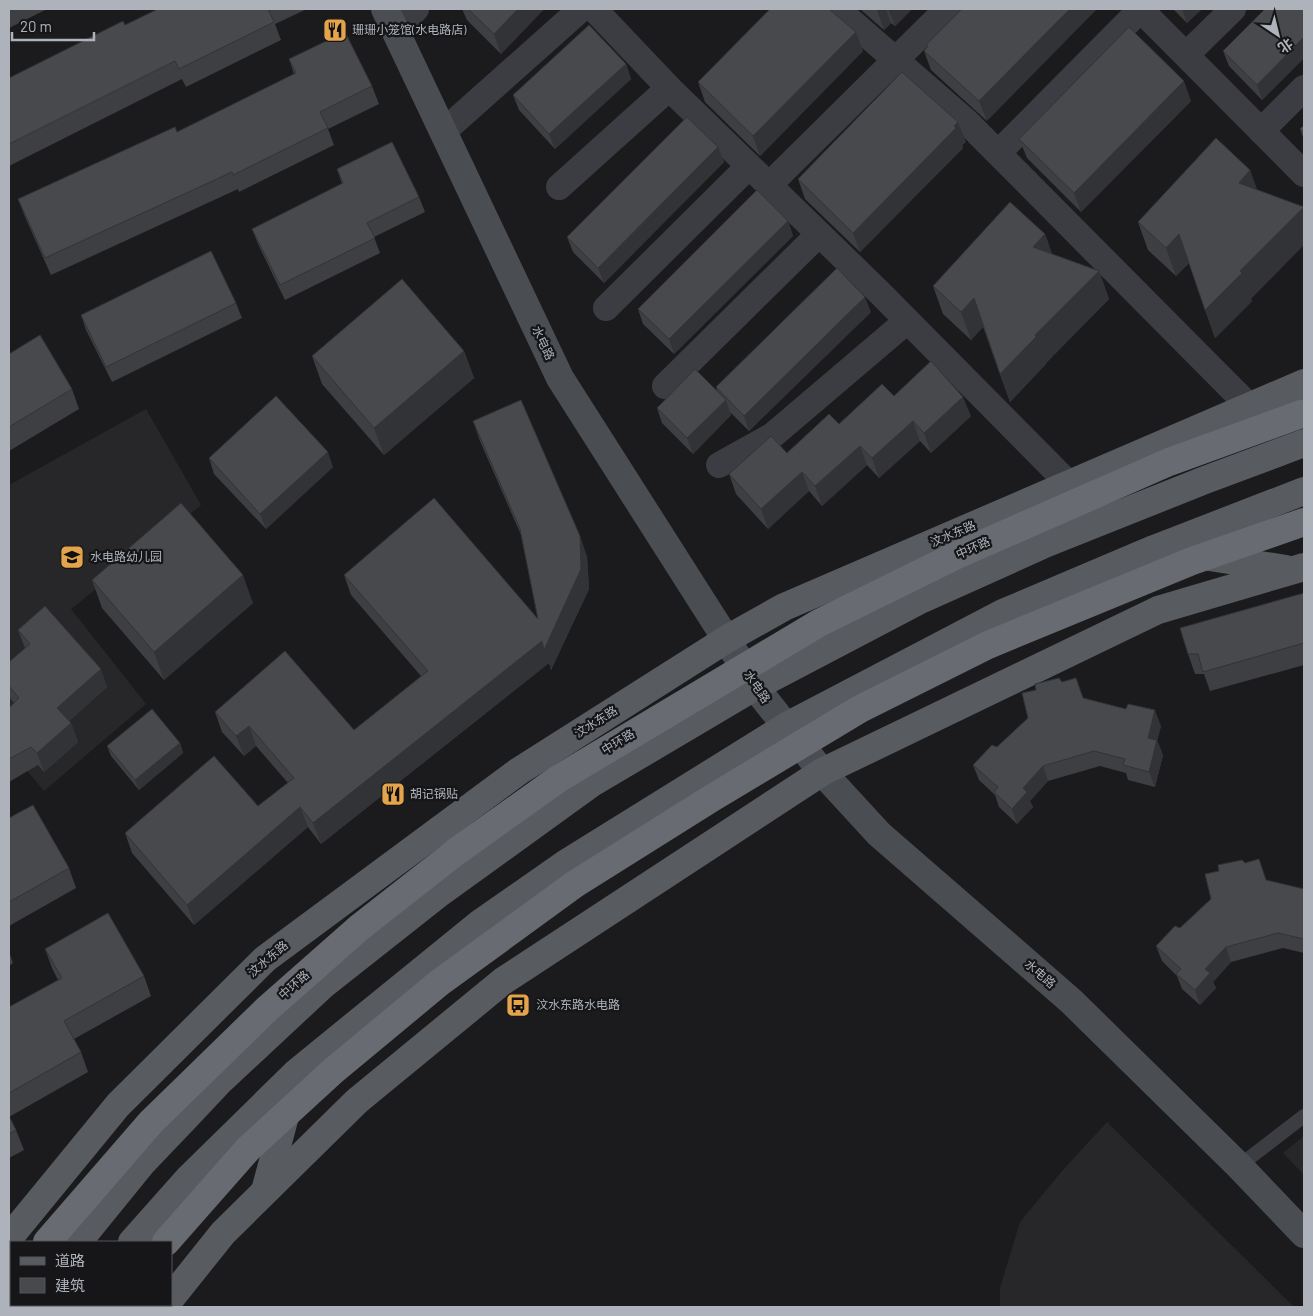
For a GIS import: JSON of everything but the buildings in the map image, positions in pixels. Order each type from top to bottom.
[{"type":"highway","name":"中环路","points":[[48,1241],[151,1122],[267,1009],[360,927],[457,851],[558,779],[819,623],[957,555],[1169,462],[1304,414]]},
{"type":"highway","points":[[167,1241],[248,1150],[333,1072],[438,983],[575,884],[712,798],[860,709],[988,645],[1192,561],[1304,522]]},
{"type":"main road","name":"水电路","points":[[390,19],[560,378],[756,686],[822,772],[879,834],[1071,1001],[1239,1166],[1304,1234]]},
{"type":"main road","name":"汶水东路","points":[[9,1238],[118,1105],[265,959],[519,771],[727,639],[784,607],[1304,383]]},
{"type":"main road","points":[[79,1241],[143,1162],[186,1117],[220,1082],[324,985],[437,895],[592,783],[756,686],[918,601],[1047,543],[1304,443]]},
{"type":"main road","points":[[133,1241],[188,1179],[297,1072],[479,924],[565,864],[787,726],[1003,613],[1154,549],[1304,491]]},
{"type":"main road","points":[[1154,549],[1300,569]]},
{"type":"main road","points":[[172,1297],[223,1233],[357,1101],[504,981],[822,772],[1158,610],[1300,569]]},
{"type":"main road","points":[[186,1117],[212,1012]]},
{"type":"main road","points":[[264,1192],[297,1072]]},
{"type":"street","points":[[390,19],[416,9]]},
{"type":"street","points":[[444,132],[582,9]]},
{"type":"street","points":[[594,9],[669,88],[907,321],[1069,484]]},
{"type":"street","points":[[838,9],[966,121],[1250,407]]},
{"type":"street","points":[[769,185],[947,9]]},
{"type":"street","points":[[998,153],[1140,9],[1304,174]]},
{"type":"street","points":[[1186,55],[1233,9]]},
{"type":"street","points":[[559,187],[669,88]]},
{"type":"street","points":[[1261,131],[1304,88]]},
{"type":"street","points":[[606,308],[749,166]]},
{"type":"street","points":[[665,386],[819,234]]},
{"type":"street","points":[[718,465],[773,435],[907,321]]},
{"type":"lane","points":[[1239,1166],[1304,1116]]},
{"type":"shaded area","name":"水电路幼儿园","points":[[146,409],[201,505],[71,609],[146,704],[44,791],[9,749],[9,485]]},
{"type":"shaded area","points":[[1107,1122],[1294,1307],[1000,1307],[1000,1288],[1020,1222],[1062,1171]]},
{"type":"shaded area","points":[[1304,1136],[1304,1175],[1283,1153]]},
{"type":"place","name":"珊珊小笼馆(水电路店)","points":[[335,30]]},
{"type":"place","name":"水电路幼儿园","points":[[72,557]]},
{"type":"place","name":"胡记锅贴","points":[[393,794]]},
{"type":"place","name":"汶水东路水电路","points":[[518,1005]]}]
